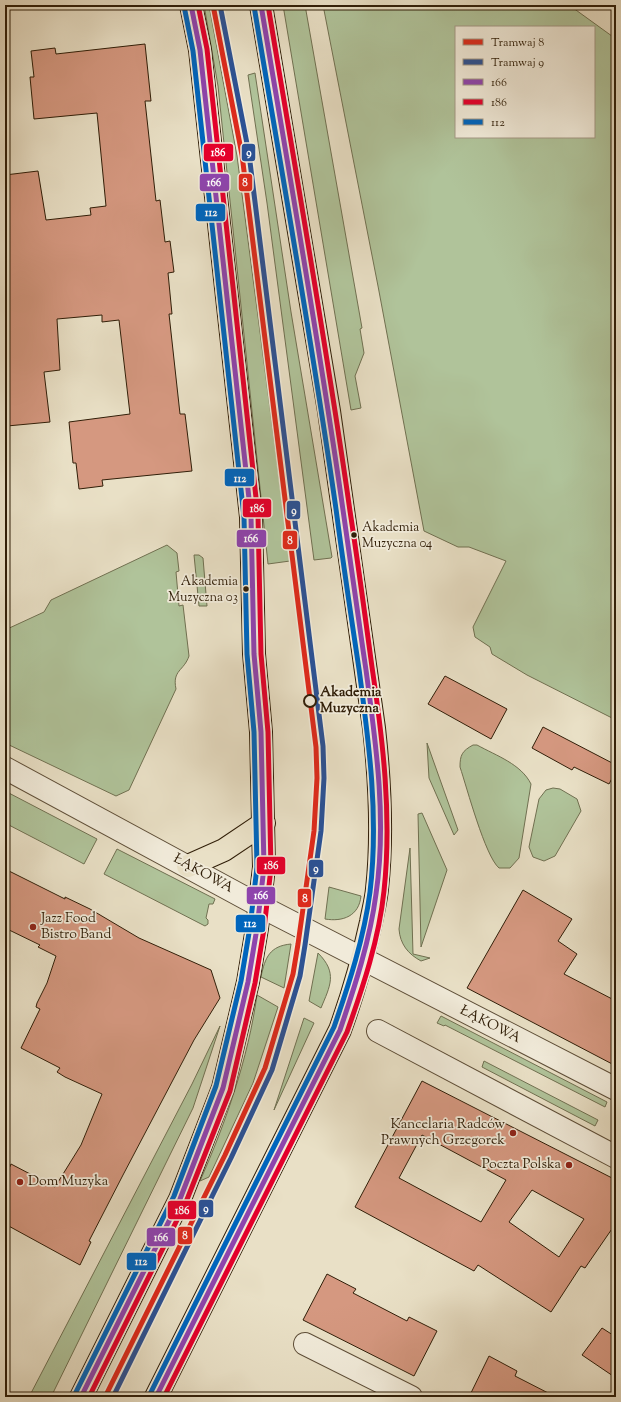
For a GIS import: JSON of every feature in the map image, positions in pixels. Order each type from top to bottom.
[{"type":"main road","points":[[81,1397],[180,1199],[223,1088],[241,1018],[260,906],[264,867],[261,732],[254,654],[251,517],[200,50],[191,5]]},
{"type":"main road","points":[[156,1397],[333,1046],[352,998],[364,958],[377,890],[381,832],[379,777],[374,728],[329,411],[261,5]]},
{"type":"main road","points":[[188,866],[224,850],[264,823]]},
{"type":"street","name":"ŁĄKOWA","points":[[5,768],[260,906],[364,958],[488,1024],[616,1089]]},
{"type":"street","points":[[378,1031],[616,1157]]},
{"type":"street","points":[[305,1344],[411,1397]]},
{"type":"green space","points":[[204,5],[209,5],[237,156],[290,561],[268,564],[218,86]]},
{"type":"green space","points":[[283,5],[305,5],[362,328],[360,329],[364,353],[355,376],[361,408],[351,410]]},
{"type":"green space","points":[[323,5],[569,5],[616,39],[616,720],[527,675],[492,654],[490,647],[475,637],[473,627],[506,561],[469,547],[458,547],[424,531]]},
{"type":"green space","points":[[255,73],[291,312],[331,558],[314,560],[267,203],[248,75]]},
{"type":"green space","points":[[167,545],[177,553],[179,571],[176,572],[179,606],[183,605],[189,656],[177,674],[175,683],[176,689],[129,790],[116,796],[5,743],[5,630],[44,612],[51,600]]},
{"type":"green space","points":[[194,555],[199,555],[203,558],[207,606],[199,606]]},
{"type":"green space","points":[[427,743],[458,830],[454,835],[429,778]]},
{"type":"green space","points":[[473,745],[477,745],[508,761],[527,777],[531,784],[519,858],[510,868],[499,868],[488,850],[482,836],[460,767],[460,759],[462,754],[466,749]]},
{"type":"green space","points":[[553,788],[560,789],[577,799],[581,811],[555,856],[544,861],[533,857],[529,847],[539,799],[546,790]]},
{"type":"green space","points":[[5,791],[97,839],[84,864],[5,823]]},
{"type":"green space","points":[[422,813],[447,870],[421,947],[418,814]]},
{"type":"green space","points":[[410,848],[413,954],[430,958],[421,961],[412,955],[403,944],[399,929]]},
{"type":"green space","points":[[117,849],[215,899],[213,904],[209,904],[206,918],[208,920],[208,924],[205,926],[104,874]]},
{"type":"green space","points":[[329,887],[361,896],[360,903],[353,913],[344,918],[332,920],[325,919]]},
{"type":"green space","points":[[291,944],[284,988],[261,977],[264,964],[273,950],[284,945]]},
{"type":"green space","points":[[318,953],[324,960],[330,973],[329,986],[321,1008],[309,1001]]},
{"type":"green space","points":[[257,995],[278,1007],[253,1083],[209,1177],[200,1181],[219,1136],[235,1090],[248,1043]]},
{"type":"green space","points":[[441,1016],[607,1102],[605,1107],[445,1025],[444,1026],[437,1023]]},
{"type":"green space","points":[[304,1018],[314,1023],[274,1110]]},
{"type":"green space","points":[[220,1026],[193,1108],[51,1397],[29,1397],[192,1084]]},
{"type":"green space","points":[[484,1061],[598,1120],[595,1126],[482,1067]]},
{"type":"building","points":[[145,44],[151,101],[145,101],[156,201],[160,200],[165,242],[170,241],[174,272],[168,273],[172,314],[169,314],[180,414],[185,414],[192,471],[102,480],[103,486],[79,489],[76,463],[73,463],[69,422],[130,414],[119,320],[102,322],[102,315],[57,319],[60,370],[44,372],[50,422],[7,426],[5,405],[5,175],[38,171],[46,220],[91,215],[90,208],[106,206],[97,113],[34,119],[30,77],[34,77],[31,51],[55,48],[56,54]]},
{"type":"building","points":[[445,676],[507,709],[491,739],[428,704]]},
{"type":"building","points":[[543,727],[616,765],[616,771],[609,784],[574,767],[572,770],[532,748]]},
{"type":"building","points":[[5,869],[65,899],[65,897],[90,909],[139,938],[211,970],[220,998],[194,1040],[123,1175],[89,1241],[91,1242],[80,1265],[5,1224],[5,1178],[11,1164],[55,1187],[81,1145],[102,1094],[65,1077],[57,1072],[60,1068],[21,1048],[40,1009],[36,1007],[37,1003],[47,983],[56,956],[38,947],[40,945],[5,928]]},
{"type":"building","points":[[523,890],[572,919],[558,941],[577,954],[564,974],[616,1001],[616,1066],[467,988]]},
{"type":"building","points":[[422,1081],[616,1180],[616,1223],[585,1268],[581,1266],[551,1312],[478,1265],[474,1271],[355,1207]],"holes":[[[422,1135],[506,1180],[481,1222],[399,1178]],[[532,1190],[584,1219],[559,1257],[509,1222]]]},
{"type":"building","points":[[327,1274],[356,1289],[353,1293],[407,1321],[409,1317],[437,1331],[414,1376],[303,1320]]},
{"type":"building","points":[[602,1328],[616,1337],[616,1378],[582,1355]]},
{"type":"building","points":[[489,1356],[517,1371],[515,1376],[556,1397],[469,1397]]},
{"type":"tram line","name":"8","points":[[105,1397],[225,1155],[265,1068],[293,974],[314,831],[317,778],[316,747],[242,155],[213,5]]},
{"type":"tram line","name":"9","points":[[113,1397],[231,1158],[272,1070],[300,976],[321,831],[324,778],[323,746],[249,154],[220,5]]},
{"type":"transit line","name":"166","points":[[81,1397],[180,1199],[223,1088],[248,982],[257,928],[264,867],[261,732],[254,654],[251,517],[200,50],[191,5]]},
{"type":"transit line","name":"186","points":[[89,1397],[186,1202],[230,1091],[255,983],[264,929],[271,868],[268,732],[261,654],[258,516],[207,49],[198,5]]},
{"type":"transit line","name":"166","points":[[156,1397],[340,1030],[366,946],[376,894],[379,866],[379,782],[366,670],[324,383],[261,5]]},
{"type":"transit line","name":"186","points":[[164,1397],[347,1032],[374,945],[382,909],[384,891],[387,807],[383,751],[376,695],[331,384],[268,5]]},
{"type":"transit line","name":"112","points":[[75,1394],[174,1196],[216,1086],[241,981],[250,927],[257,867],[254,732],[247,654],[244,517],[193,51],[184,6]]},
{"type":"transit line","name":"112","points":[[150,1394],[334,1027],[360,944],[370,892],[373,864],[372,780],[359,669],[317,383],[254,6]]},
{"type":"place","name":"Akademia Muzyczna 04","points":[[354,535]]},
{"type":"place","name":"Akademia Muzyczna 03","points":[[246,589]]},
{"type":"place","name":"Akademia Muzyczna","points":[[310,701]]},
{"type":"place","name":"Jazz Food Bistro Band","points":[[33,927]]},
{"type":"place","name":"Kancelaria Radców Prawnych Grzegorek","points":[[513,1133]]},
{"type":"place","name":"Poczta Polska","points":[[569,1165]]},
{"type":"place","name":"Dom Muzyka","points":[[20,1182]]}]
